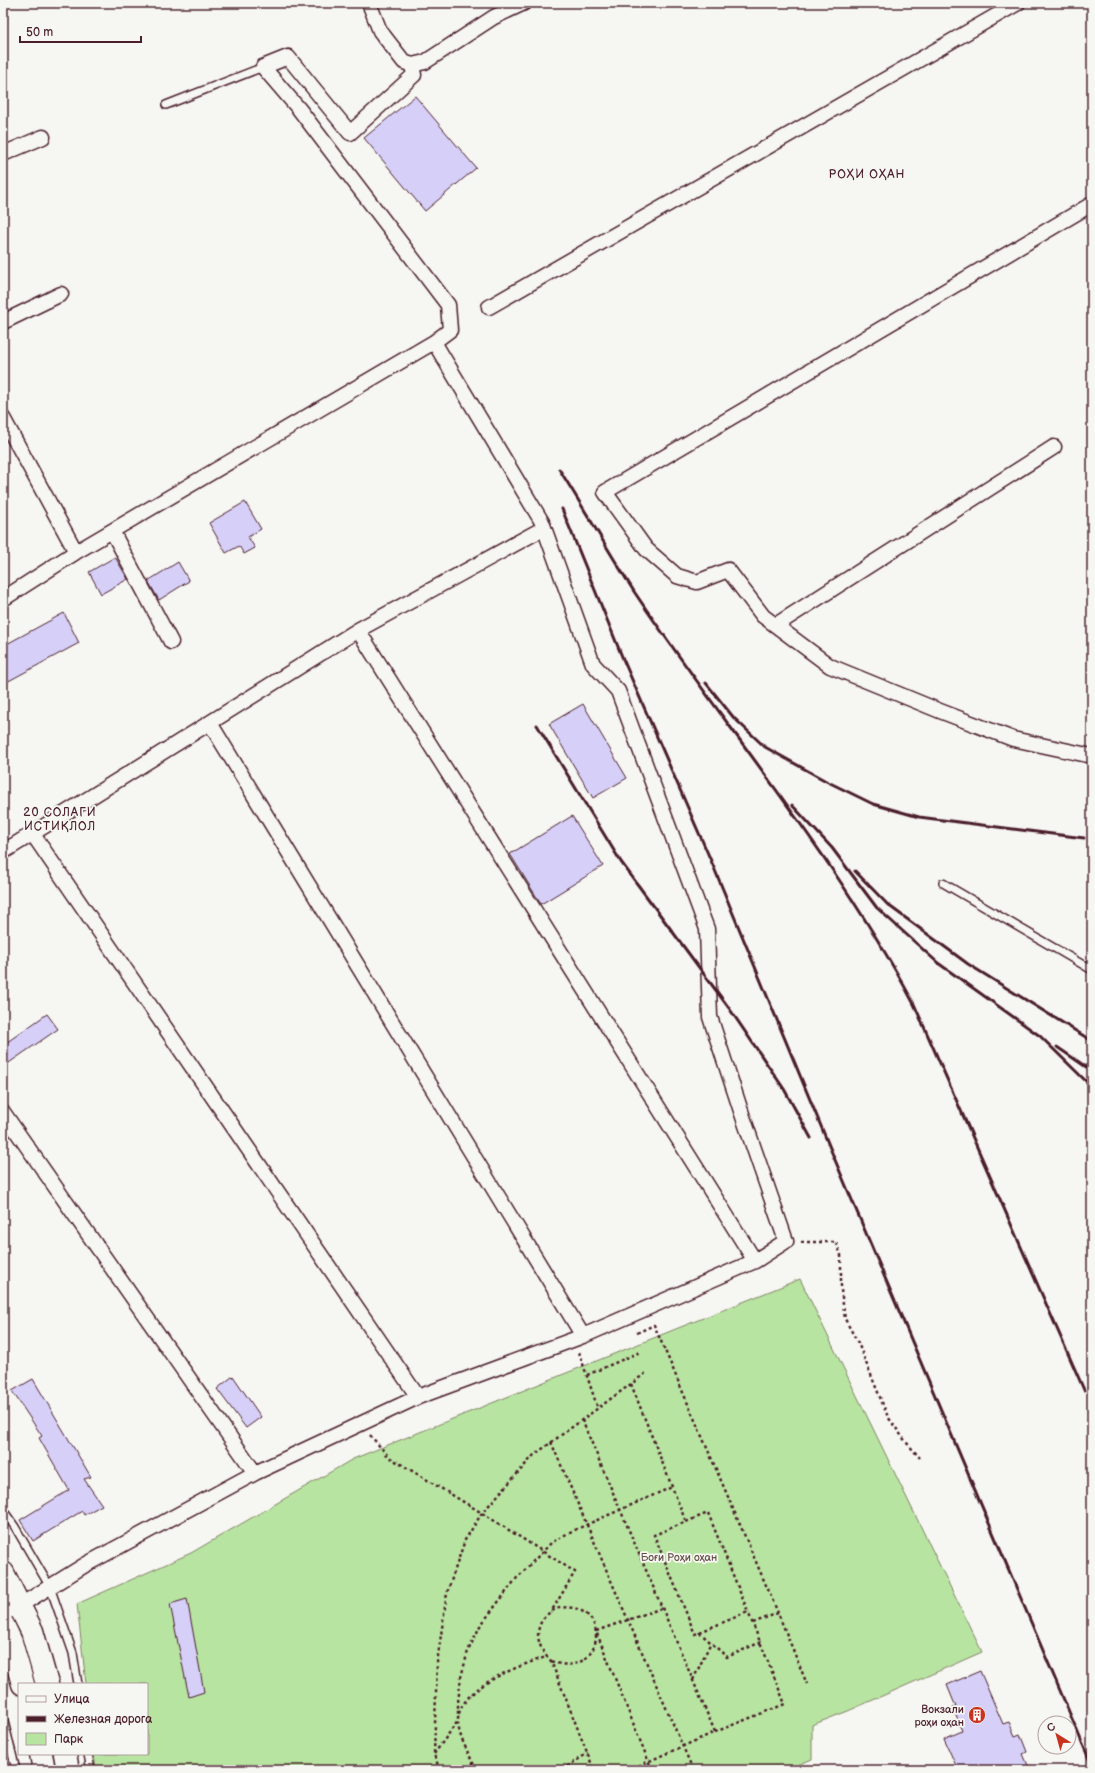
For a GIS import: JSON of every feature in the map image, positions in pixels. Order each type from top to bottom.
[{"type":"main road","points":[[3,1573],[11,1610],[32,1631],[47,1683]]},
{"type":"main road","points":[[3,1625],[11,1642],[23,1683]]},
{"type":"main road","points":[[42,1755],[44,1770]]},
{"type":"main road","points":[[65,1755],[68,1770]]},
{"type":"street","points":[[369,3],[380,31],[404,62],[412,65],[425,62],[494,18],[524,3]]},
{"type":"street","points":[[489,307],[1018,3]]},
{"type":"street","points":[[3,599],[76,552],[434,342],[450,330],[448,305],[300,110],[263,67],[288,57],[350,133],[414,75],[412,65]]},
{"type":"street","points":[[3,154],[43,137]]},
{"type":"street","points":[[1092,204],[605,492],[646,549],[677,576],[697,582],[728,570],[763,616],[830,666],[1013,739],[1092,756]]},
{"type":"street","points":[[3,322],[61,294]]},
{"type":"street","points":[[11,1610],[85,1565],[255,1473],[418,1397],[579,1337],[755,1261],[786,1242],[710,1017],[707,929],[618,691],[593,664],[544,528],[434,342]]},
{"type":"street","points":[[3,418],[76,552]]},
{"type":"street","points":[[776,625],[1054,447]]},
{"type":"street","points":[[3,852],[358,630],[544,528]]},
{"type":"street","points":[[112,531],[171,642]]},
{"type":"street","points":[[358,630],[755,1261]]},
{"type":"street","points":[[210,723],[579,1337]]},
{"type":"street","points":[[32,834],[418,1397]]},
{"type":"street","points":[[3,1112],[255,1473]]},
{"type":"lane","points":[[166,105],[263,67]]},
{"type":"lane","points":[[943,883],[1092,970]]},
{"type":"lane","points":[[3,1510],[15,1527],[50,1587],[73,1653],[78,1683]]},
{"type":"lane","points":[[3,1717],[16,1770]]},
{"type":"lane","points":[[88,1755],[91,1770]]},
{"type":"path","points":[[786,1242],[836,1242],[841,1255],[841,1290],[845,1319],[858,1343],[888,1417],[920,1458]]},
{"type":"path","points":[[637,1333],[654,1326],[778,1613],[807,1684]]},
{"type":"path","points":[[579,1337],[587,1375],[598,1409]]},
{"type":"path","points":[[587,1375],[640,1352]]},
{"type":"path","points":[[440,1770],[434,1755],[437,1663],[447,1593],[465,1540],[482,1513],[534,1455],[646,1373]]},
{"type":"path","points":[[631,1384],[686,1522]]},
{"type":"path","points":[[582,1420],[715,1732]]},
{"type":"path","points":[[363,1422],[373,1440],[389,1457],[482,1513],[575,1572],[551,1612]]},
{"type":"path","points":[[551,1442],[693,1770]]},
{"type":"path","points":[[476,1770],[462,1736],[458,1721],[458,1702],[461,1677],[468,1651],[480,1626],[516,1579],[551,1543],[586,1525],[672,1488]]},
{"type":"path","points":[[629,1770],[715,1732],[785,1704],[753,1623],[708,1513],[654,1535],[695,1634],[748,1612]]},
{"type":"path","points":[[596,1632],[596,1641],[593,1650],[583,1661],[570,1666],[560,1665],[546,1657],[539,1646],[537,1636],[539,1627],[544,1618],[551,1612],[560,1608],[570,1607],[579,1609],[590,1618],[596,1632],[652,1770]]},
{"type":"path","points":[[596,1632],[662,1608]]},
{"type":"path","points":[[753,1623],[778,1613]]},
{"type":"path","points":[[699,1632],[727,1657],[760,1642]]},
{"type":"path","points":[[693,1680],[711,1642]]},
{"type":"path","points":[[434,1755],[458,1721],[461,1709],[471,1695],[507,1671],[546,1657]]},
{"type":"path","points":[[551,1661],[594,1770]]},
{"type":"path","points":[[562,1770],[588,1753]]},
{"type":"green space","name":"Боғи Роҳи оҳан","points":[[800,1279],[982,1652],[848,1711],[812,1725],[812,1759],[786,1770],[96,1770],[94,1755],[148,1755],[148,1683],[86,1683],[77,1604],[191,1553],[353,1459]]},
{"type":"building","points":[[415,96],[476,168],[425,211],[364,138]]},
{"type":"building","points":[[245,502],[261,529],[248,537],[255,548],[244,554],[239,546],[226,553],[209,523]]},
{"type":"building","points":[[115,557],[128,579],[101,594],[89,572]]},
{"type":"building","points":[[178,562],[189,581],[159,600],[148,581]]},
{"type":"building","points":[[64,613],[79,643],[3,684],[3,646]]},
{"type":"building","points":[[583,704],[627,778],[593,798],[549,724]]},
{"type":"building","points":[[572,816],[603,866],[541,904],[510,854]]},
{"type":"building","points":[[47,1014],[58,1029],[3,1067],[3,1045]]},
{"type":"building","points":[[233,1376],[261,1417],[246,1428],[217,1389]]},
{"type":"building","points":[[33,1379],[91,1477],[84,1479],[102,1505],[84,1515],[82,1511],[33,1541],[20,1520],[69,1490],[39,1438],[42,1436],[12,1391]]},
{"type":"building","points":[[187,1599],[204,1692],[189,1697],[170,1604]]},
{"type":"building","name":"Вокзали роҳи оҳан","points":[[980,1671],[1003,1724],[1009,1722],[1015,1736],[1020,1734],[1027,1752],[1023,1754],[1030,1770],[958,1770],[944,1739],[962,1731],[953,1708],[956,1707],[947,1685]]},
{"type":"railway","points":[[559,469],[635,593],[670,644],[816,845],[883,950],[914,1004],[1084,1390]]},
{"type":"railway","points":[[562,509],[623,659],[712,863],[835,1160],[1092,1766]]},
{"type":"railway","points":[[706,683],[734,718],[765,747],[826,781],[873,804],[919,817],[1084,838]]},
{"type":"railway","points":[[537,725],[621,862],[729,1008],[784,1089],[811,1138]]},
{"type":"railway","points":[[792,805],[832,848],[877,908],[938,963],[1040,1036],[1092,1087]]},
{"type":"railway","points":[[855,871],[888,905],[968,964],[1092,1041]]},
{"type":"railway","points":[[1057,1047],[1092,1071]]},
{"type":"place","name":"Вокзали роҳи оҳан","points":[[977,1715]]},
{"type":"district","name":"РОҲИ ОҲАН","points":[[867,174]]},
{"type":"district","name":"20 СОЛАГИ ИСТИҚЛОЛ","points":[[60,819]]}]
